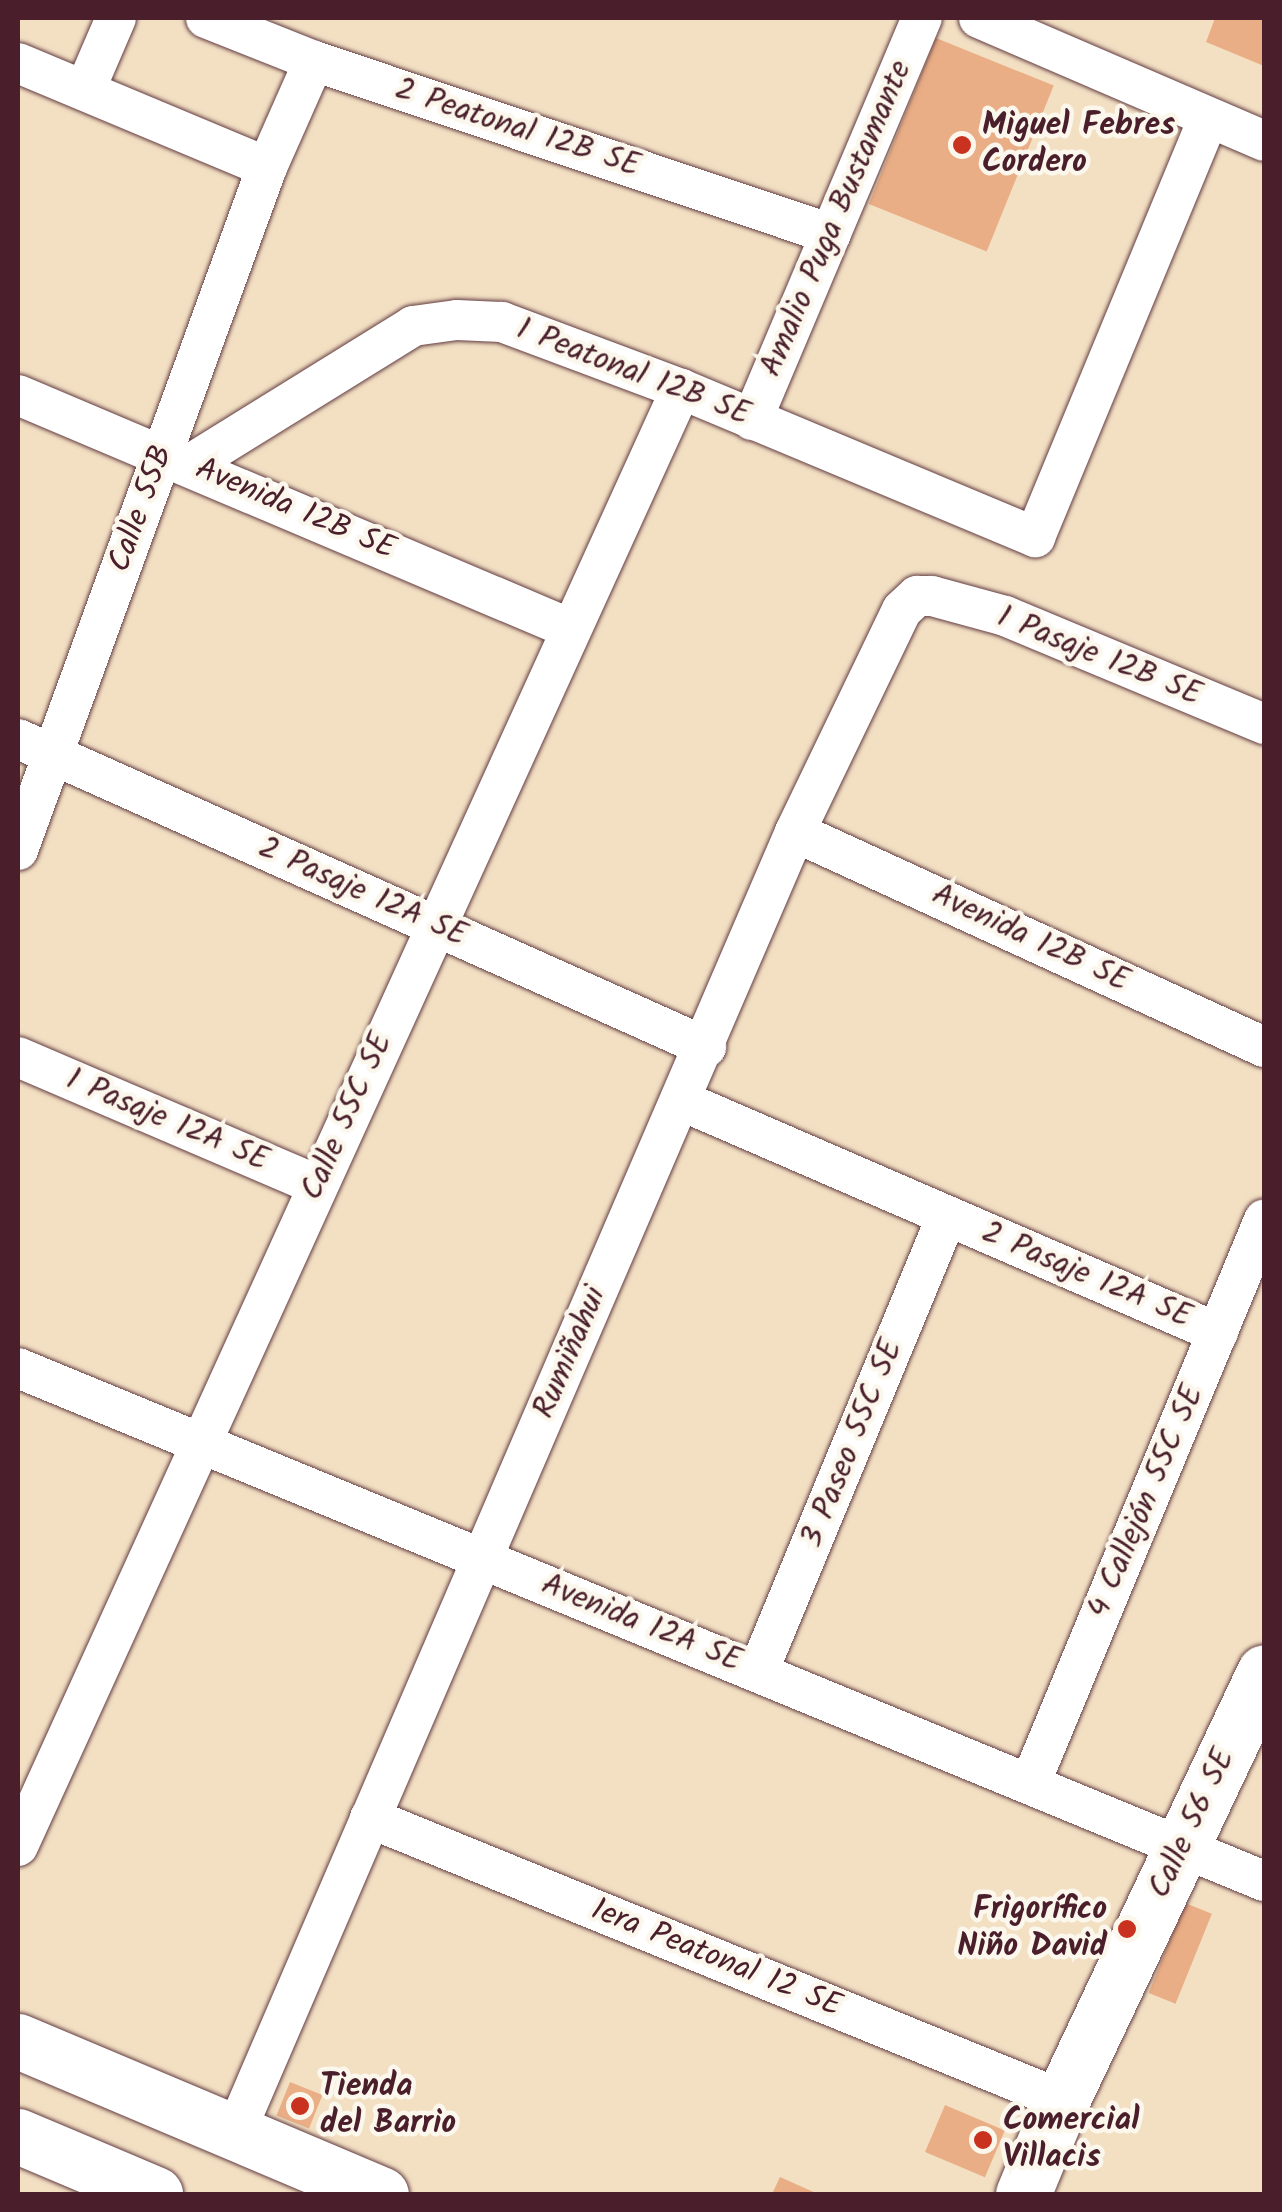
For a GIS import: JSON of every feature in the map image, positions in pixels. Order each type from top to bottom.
[{"type":"street","points":[[86,90],[116,18]]},
{"type":"street","name":"2 Peatonal 12B SE","points":[[206,18],[314,61],[831,234]]},
{"type":"street","name":"Amalio Puga Bustamante","points":[[752,420],[922,18]]},
{"type":"street","points":[[979,18],[1264,141]]},
{"type":"street","name":"Calle 55B","points":[[18,850],[35,747],[176,459],[267,167],[314,61]]},
{"type":"street","points":[[18,62],[267,167]]},
{"type":"street","name":"1 Peatonal 12B SE","points":[[176,459],[413,326],[456,320],[502,322],[681,389],[1035,537],[1208,118]]},
{"type":"street","name":"Calle 55C SE","points":[[18,1846],[681,389]]},
{"type":"street","name":"Avenida 12B SE","points":[[18,395],[570,629]]},
{"type":"street","name":"Rumiñahui","points":[[234,2133],[706,1047],[795,832],[902,610],[917,596],[932,596]]},
{"type":"street","name":"1 Pasaje 12B SE","points":[[932,596],[1005,616],[1263,718]]},
{"type":"street","name":"2 Pasaje 12A SE","points":[[35,747],[706,1047]]},
{"type":"street","name":"Avenida 12B SE","points":[[795,832],[1264,1046]]},
{"type":"street","name":"1 Pasaje 12A SE","points":[[18,1057],[318,1185]]},
{"type":"street","name":"2 Pasaje 12A SE","points":[[680,1100],[1218,1333]]},
{"type":"street","name":"3 Paseo 55C SE","points":[[758,1672],[947,1216]]},
{"type":"street","name":"4 Callejón 55C SE","points":[[1030,1784],[1264,1220]]},
{"type":"street","name":"Avenida 12A SE","points":[[18,1368],[1264,1881]]},
{"type":"street","name":"Calle 56 SE","points":[[1023,2194],[1062,2100],[1264,1672]]},
{"type":"street","name":"1era Peatonal 12 SE","points":[[370,1818],[1062,2100]]},
{"type":"street","points":[[18,2041],[380,2194]]},
{"type":"street","points":[[18,2136],[155,2194]]},
{"type":"building","points":[[1215,18],[1264,18],[1264,66],[1206,42]]},
{"type":"building","name":"Miguel Febres Cordero","points":[[936,38],[1054,86],[987,252],[869,204]]},
{"type":"building","points":[[1185,1903],[1212,1914],[1176,2004],[1149,1993]]},
{"type":"building","name":"Tienda del Barrio","points":[[290,2082],[322,2095],[309,2128],[277,2115]]},
{"type":"building","points":[[945,2105],[1005,2130],[985,2177],[925,2152]]},
{"type":"building","points":[[780,2177],[818,2194],[772,2194]]},
{"type":"place","name":"Miguel Febres Cordero","points":[[962,145]]},
{"type":"place","name":"Frigorífico Niño David","points":[[1127,1929]]},
{"type":"place","name":"Tienda del Barrio","points":[[300,2106]]},
{"type":"place","name":"Comercial Villacis","points":[[983,2140]]}]
